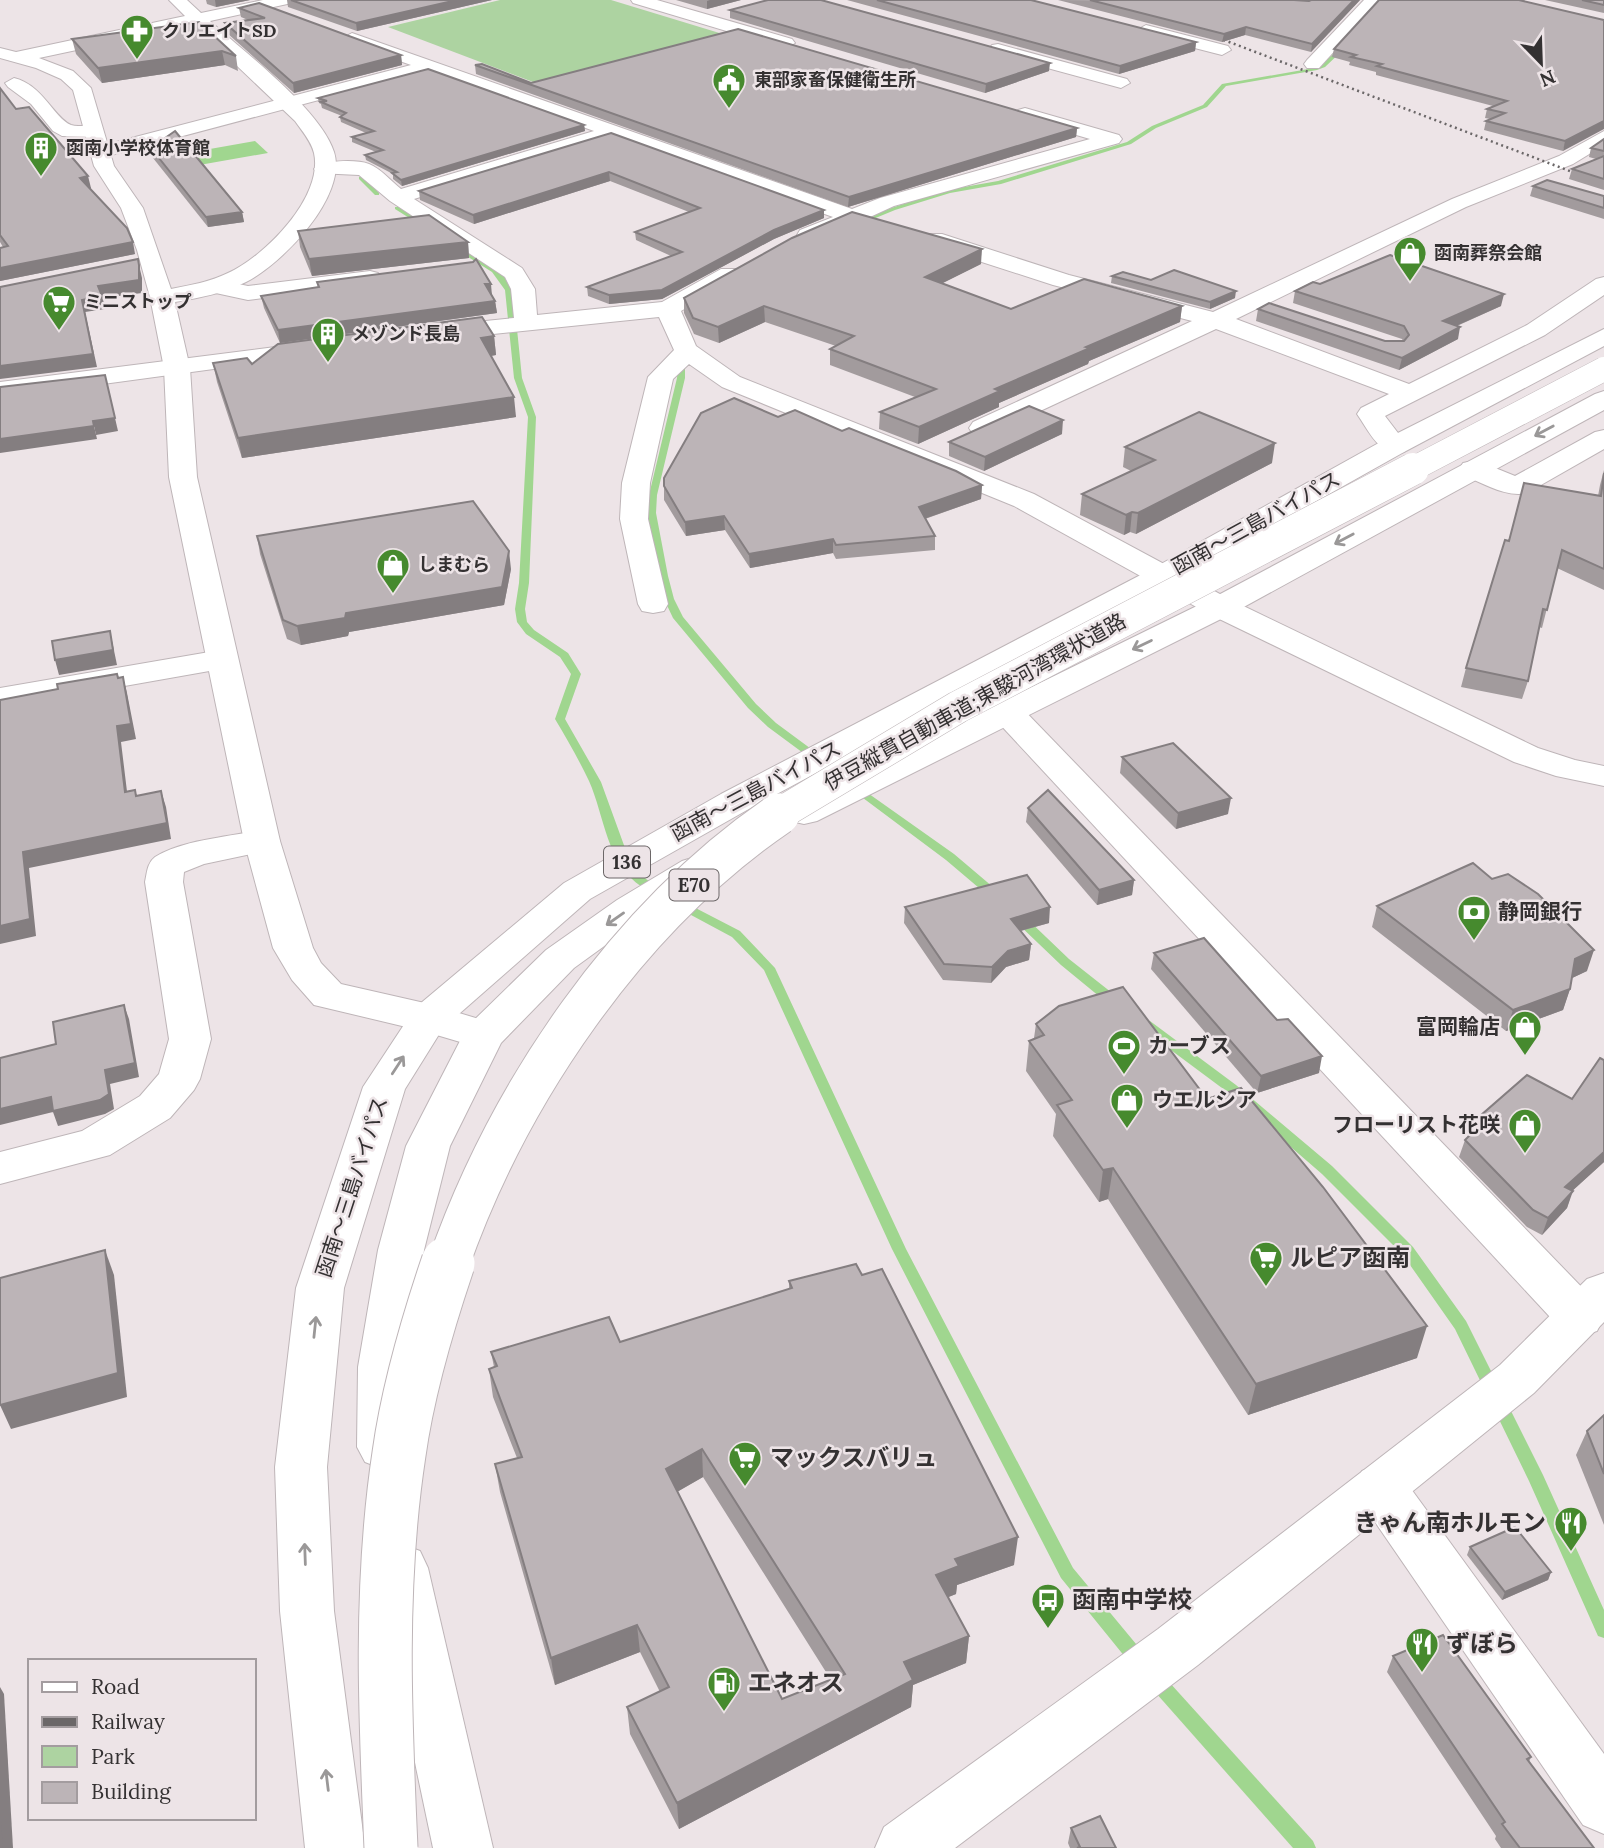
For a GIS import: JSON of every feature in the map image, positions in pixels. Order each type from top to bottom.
[{"type":"main road","points":[[162,297],[219,287],[240,279],[271,257],[312,206],[324,169],[324,152],[306,121],[177,0]]},
{"type":"main road","points":[[10,64],[286,0]]},
{"type":"main road","points":[[639,0],[668,9],[736,9]]},
{"type":"main road","points":[[1313,64],[1373,0]]},
{"type":"main road","points":[[262,5],[300,19]]},
{"type":"main road","points":[[701,9],[804,49]]},
{"type":"main road","points":[[1133,27],[1222,50]]},
{"type":"main road","points":[[339,33],[849,217],[881,225]]},
{"type":"main road","points":[[976,43],[1121,83]]},
{"type":"main road","points":[[10,64],[60,127],[97,142],[287,102],[428,66]]},
{"type":"main road","points":[[10,64],[67,75],[82,88],[104,166],[132,208],[137,263],[162,297],[177,368],[183,477],[262,841],[293,948],[306,971],[328,995],[429,1017],[484,1035]]},
{"type":"main road","points":[[13,104],[38,100]]},
{"type":"main road","points":[[783,246],[849,217],[904,197],[1112,139],[1013,110]]},
{"type":"main road","points":[[397,197],[611,132]]},
{"type":"main road","points":[[940,447],[1256,301],[1459,203],[1566,160],[1602,139]]},
{"type":"main road","points":[[1566,160],[1591,170]]},
{"type":"main road","points":[[324,169],[364,169],[397,197],[514,272],[523,289],[526,321]]},
{"type":"main road","points":[[1529,176],[1555,184]]},
{"type":"main road","points":[[906,232],[1073,283],[1215,320],[1410,394]]},
{"type":"main road","points":[[418,335],[526,321],[668,309],[752,261]]},
{"type":"main road","points":[[219,287],[248,293],[398,275]]},
{"type":"main road","points":[[1394,446],[1370,414],[1547,324],[1604,284]]},
{"type":"main road","points":[[1256,301],[1293,313]]},
{"type":"main road","points":[[668,309],[687,351],[744,388],[940,447],[1024,500],[1220,607],[1526,755],[1568,769],[1604,776]]},
{"type":"main road","name":"函南～三島バイパス","points":[[335,1848],[307,1611],[301,1466],[320,1287],[384,1087],[429,1017],[577,891],[747,795],[1163,575],[1394,446],[1604,336]]},
{"type":"main road","points":[[0,390],[337,346]]},
{"type":"main road","points":[[653,604],[634,519],[636,483],[661,377],[687,351]]},
{"type":"main road","name":"伊豆縦貫自動車道;東駿河湾環状道路","points":[[391,1848],[384,1703],[387,1582],[395,1482],[408,1399],[426,1327],[453,1245],[482,1176],[513,1119],[573,1022],[621,960],[666,910],[764,825],[901,738],[1604,369]]},
{"type":"main road","name":"函南～三島バイパス","points":[[463,1848],[383,1487],[383,1367],[401,1250],[429,1146],[484,1035],[560,959],[640,902],[717,856],[1220,607],[1604,399]]},
{"type":"main road","points":[[1473,469],[1517,487],[1597,448]]},
{"type":"main road","points":[[0,698],[221,660]]},
{"type":"main road","points":[[905,1848],[1178,1647],[1517,1379],[1592,1304],[1007,712]]},
{"type":"main road","points":[[0,1168],[95,1144],[155,1107],[179,1079],[190,1039],[164,881],[167,866],[194,855],[262,841]]},
{"type":"main road","points":[[1380,1487],[1604,1804]]},
{"type":"green space","points":[[500,0],[611,0],[726,35],[541,85],[388,27]]},
{"type":"shaded area","points":[[255,141],[268,153],[188,167],[176,155]]},
{"type":"building","points":[[291,0],[457,0],[356,23]]},
{"type":"building","points":[[768,0],[821,0],[1050,63],[986,84],[730,10]]},
{"type":"building","points":[[877,0],[1031,0],[1196,42],[1120,66]]},
{"type":"building","points":[[1090,0],[1354,0],[1312,44],[1246,27],[1224,34]]},
{"type":"building","points":[[1379,0],[1519,0],[1604,20],[1604,121],[1565,141],[1486,121],[1505,113],[1487,109],[1507,101],[1377,66],[1382,64],[1351,57],[1356,55],[1334,49]]},
{"type":"building","points":[[1582,0],[1604,0],[1604,5]]},
{"type":"building","points":[[259,3],[401,55],[293,83],[225,23],[265,18],[239,8]]},
{"type":"building","points":[[199,22],[236,56],[222,51],[98,68],[72,39]]},
{"type":"building","points":[[738,29],[1077,128],[849,197],[475,65],[482,64],[531,83]]},
{"type":"building","points":[[428,69],[584,125],[401,180],[392,173],[397,172],[365,155],[383,150],[352,137],[374,131],[340,117],[346,113],[321,102],[327,101],[318,98]]},
{"type":"building","points":[[0,88],[16,109],[29,107],[88,176],[80,178],[127,228],[133,242],[0,268],[0,248],[8,246],[0,235]]},
{"type":"building","points":[[175,131],[242,212],[206,217],[151,148]]},
{"type":"building","points":[[611,133],[824,210],[774,230],[662,290],[609,295],[587,287],[682,252],[635,232],[700,208],[609,172],[473,215],[419,191]]},
{"type":"building","points":[[1604,139],[1604,151],[1591,148]]},
{"type":"building","points":[[1604,156],[1604,179],[1572,169]]},
{"type":"building","points":[[1547,180],[1604,196],[1604,208],[1533,186]]},
{"type":"building","points":[[852,212],[982,249],[925,277],[1011,309],[1084,279],[1182,306],[1086,347],[1090,348],[995,389],[1000,391],[919,427],[880,412],[936,389],[830,349],[854,336],[764,306],[718,327],[693,318],[684,298],[792,238]]},
{"type":"building","points":[[429,215],[468,242],[309,259],[298,231]]},
{"type":"building","points":[[1390,255],[1504,294],[1443,321],[1460,327],[1402,358],[1258,309],[1269,303],[1385,341],[1404,341],[1409,335],[1404,326],[1295,291],[1313,282],[1320,284]]},
{"type":"building","points":[[138,259],[139,280],[98,286],[102,296],[82,300],[93,354],[0,366],[0,287]]},
{"type":"building","points":[[476,259],[491,284],[485,284],[495,301],[278,330],[261,296],[319,287],[317,282],[473,262]]},
{"type":"building","points":[[1174,270],[1236,291],[1210,302],[1112,276],[1123,272],[1151,280]]},
{"type":"building","points":[[482,317],[494,336],[481,338],[514,397],[238,438],[213,363],[247,358],[252,364],[278,344]]},
{"type":"building","points":[[105,375],[115,418],[93,421],[94,426],[0,439],[0,387]]},
{"type":"building","points":[[734,398],[778,417],[795,410],[842,431],[849,428],[956,471],[982,485],[919,507],[935,536],[836,545],[833,539],[749,554],[724,516],[685,522],[664,486],[664,478],[701,413]]},
{"type":"building","points":[[1029,406],[1063,420],[985,457],[949,442]]},
{"type":"building","points":[[1199,412],[1275,443],[1138,513],[1126,515],[1082,494],[1155,460],[1125,447]]},
{"type":"building","points":[[1604,473],[1604,569],[1562,550],[1547,610],[1543,609],[1528,681],[1466,668],[1505,540],[1509,541],[1524,483],[1601,496]]},
{"type":"building","points":[[473,501],[509,551],[502,587],[346,613],[345,618],[297,626],[283,620],[257,536]]},
{"type":"building","points":[[110,631],[113,650],[55,660],[52,641]]},
{"type":"building","points":[[117,674],[118,678],[123,677],[131,724],[117,726],[125,792],[135,790],[136,796],[161,791],[167,823],[23,852],[30,919],[0,926],[0,700],[58,689],[57,684]]},
{"type":"building","points":[[1173,743],[1231,798],[1178,813],[1122,757]]},
{"type":"building","points":[[1048,790],[1134,880],[1099,890],[1028,808]]},
{"type":"building","name":"静岡銀行","points":[[1473,863],[1492,879],[1508,874],[1538,894],[1594,950],[1575,959],[1570,989],[1513,1010],[1377,906]]},
{"type":"building","points":[[1027,875],[1050,907],[1011,919],[1031,944],[1008,951],[992,967],[944,964],[905,907]]},
{"type":"building","points":[[1204,938],[1277,1020],[1288,1019],[1322,1056],[1261,1076],[1154,953]]},
{"type":"building","name":"ルピア函南","points":[[1123,987],[1207,1099],[1241,1088],[1323,1187],[1427,1326],[1256,1384],[1113,1168],[1103,1170],[1057,1105],[1072,1100],[1029,1041],[1044,1035],[1036,1024],[1059,1006]]},
{"type":"building","points":[[124,1005],[135,1063],[105,1070],[109,1094],[100,1100],[53,1111],[51,1097],[0,1109],[0,1058],[56,1044],[53,1022]]},
{"type":"building","points":[[1600,1058],[1604,1060],[1604,1152],[1565,1187],[1573,1191],[1548,1218],[1533,1210],[1465,1140],[1478,1127],[1472,1123],[1527,1075],[1572,1099]]},
{"type":"building","points":[[105,1250],[118,1373],[0,1405],[0,1278]]},
{"type":"building","name":"マックスバリュ","points":[[856,1264],[862,1275],[882,1269],[1018,1537],[955,1559],[959,1566],[936,1575],[969,1636],[904,1662],[913,1680],[677,1803],[627,1707],[669,1687],[637,1625],[551,1658],[495,1464],[522,1457],[489,1369],[497,1366],[491,1352],[609,1317],[620,1342],[792,1288],[789,1281]],"holes":[[[702,1449],[845,1674],[782,1699],[666,1469]]]},
{"type":"building","points":[[1604,1415],[1604,1474],[1587,1431]]},
{"type":"building","points":[[1515,1527],[1551,1572],[1505,1592],[1470,1547]]},
{"type":"building","points":[[1443,1635],[1531,1757],[1527,1759],[1594,1848],[1520,1848],[1502,1824],[1505,1822],[1393,1656]]},
{"type":"building","points":[[1100,1816],[1116,1848],[1077,1848],[1080,1847],[1071,1828]]},
{"type":"waterway","points":[[859,223],[949,191],[999,183],[1129,143],[1154,127],[1205,106],[1224,85],[1315,69],[1323,66],[1343,47]]},
{"type":"waterway","points":[[361,178],[377,194]]},
{"type":"waterway","points":[[397,208],[424,225]]},
{"type":"waterway","points":[[457,246],[495,270],[509,290],[518,378],[532,417],[524,583],[520,609],[522,622],[530,632],[564,655],[576,674],[560,719],[595,782],[623,859],[631,871],[657,891]]},
{"type":"waterway","points":[[681,367],[681,378],[651,513],[669,599],[678,618],[752,706],[772,725],[818,759]]},
{"type":"waterway","points":[[855,787],[950,857],[996,896]]},
{"type":"waterway","points":[[682,905],[736,934],[769,968],[899,1249],[1067,1573],[1140,1662]]},
{"type":"waterway","points":[[1019,918],[1065,962],[1116,1003]]},
{"type":"waterway","points":[[1145,1024],[1231,1088],[1327,1170],[1408,1251],[1461,1325],[1537,1480],[1604,1630]]},
{"type":"waterway","points":[[1154,1678],[1306,1848]]},
{"type":"railway","points":[[1208,34],[1604,184]]},
{"type":"place","name":"クリエイトSD","points":[[137,61]]},
{"type":"place","name":"東部家畜保健衛生所","points":[[729,110]]},
{"type":"place","name":"函南小学校体育館","points":[[41,178]]},
{"type":"place","name":"函南葬祭会館","points":[[1410,283]]},
{"type":"place","name":"ミニストップ","points":[[59,332]]},
{"type":"place","name":"メゾンド長島","points":[[328,364]]},
{"type":"place","name":"しまむら","points":[[393,595]]},
{"type":"place","name":"静岡銀行","points":[[1474,942]]},
{"type":"place","name":"富岡輪店","points":[[1525,1057]]},
{"type":"place","name":"カーブス","points":[[1124,1076]]},
{"type":"place","name":"ウエルシア","points":[[1127,1130]]},
{"type":"place","name":"フローリスト花咲","points":[[1525,1155]]},
{"type":"place","name":"ルピア函南","points":[[1266,1288]]},
{"type":"place","name":"マックスバリュ","points":[[745,1488]]},
{"type":"place","name":"きゃん南ホルモン","points":[[1571,1553]]},
{"type":"place","name":"函南中学校","points":[[1048,1630]]},
{"type":"place","name":"ずぼら","points":[[1422,1674]]},
{"type":"place","name":"エネオス","points":[[724,1713]]}]
